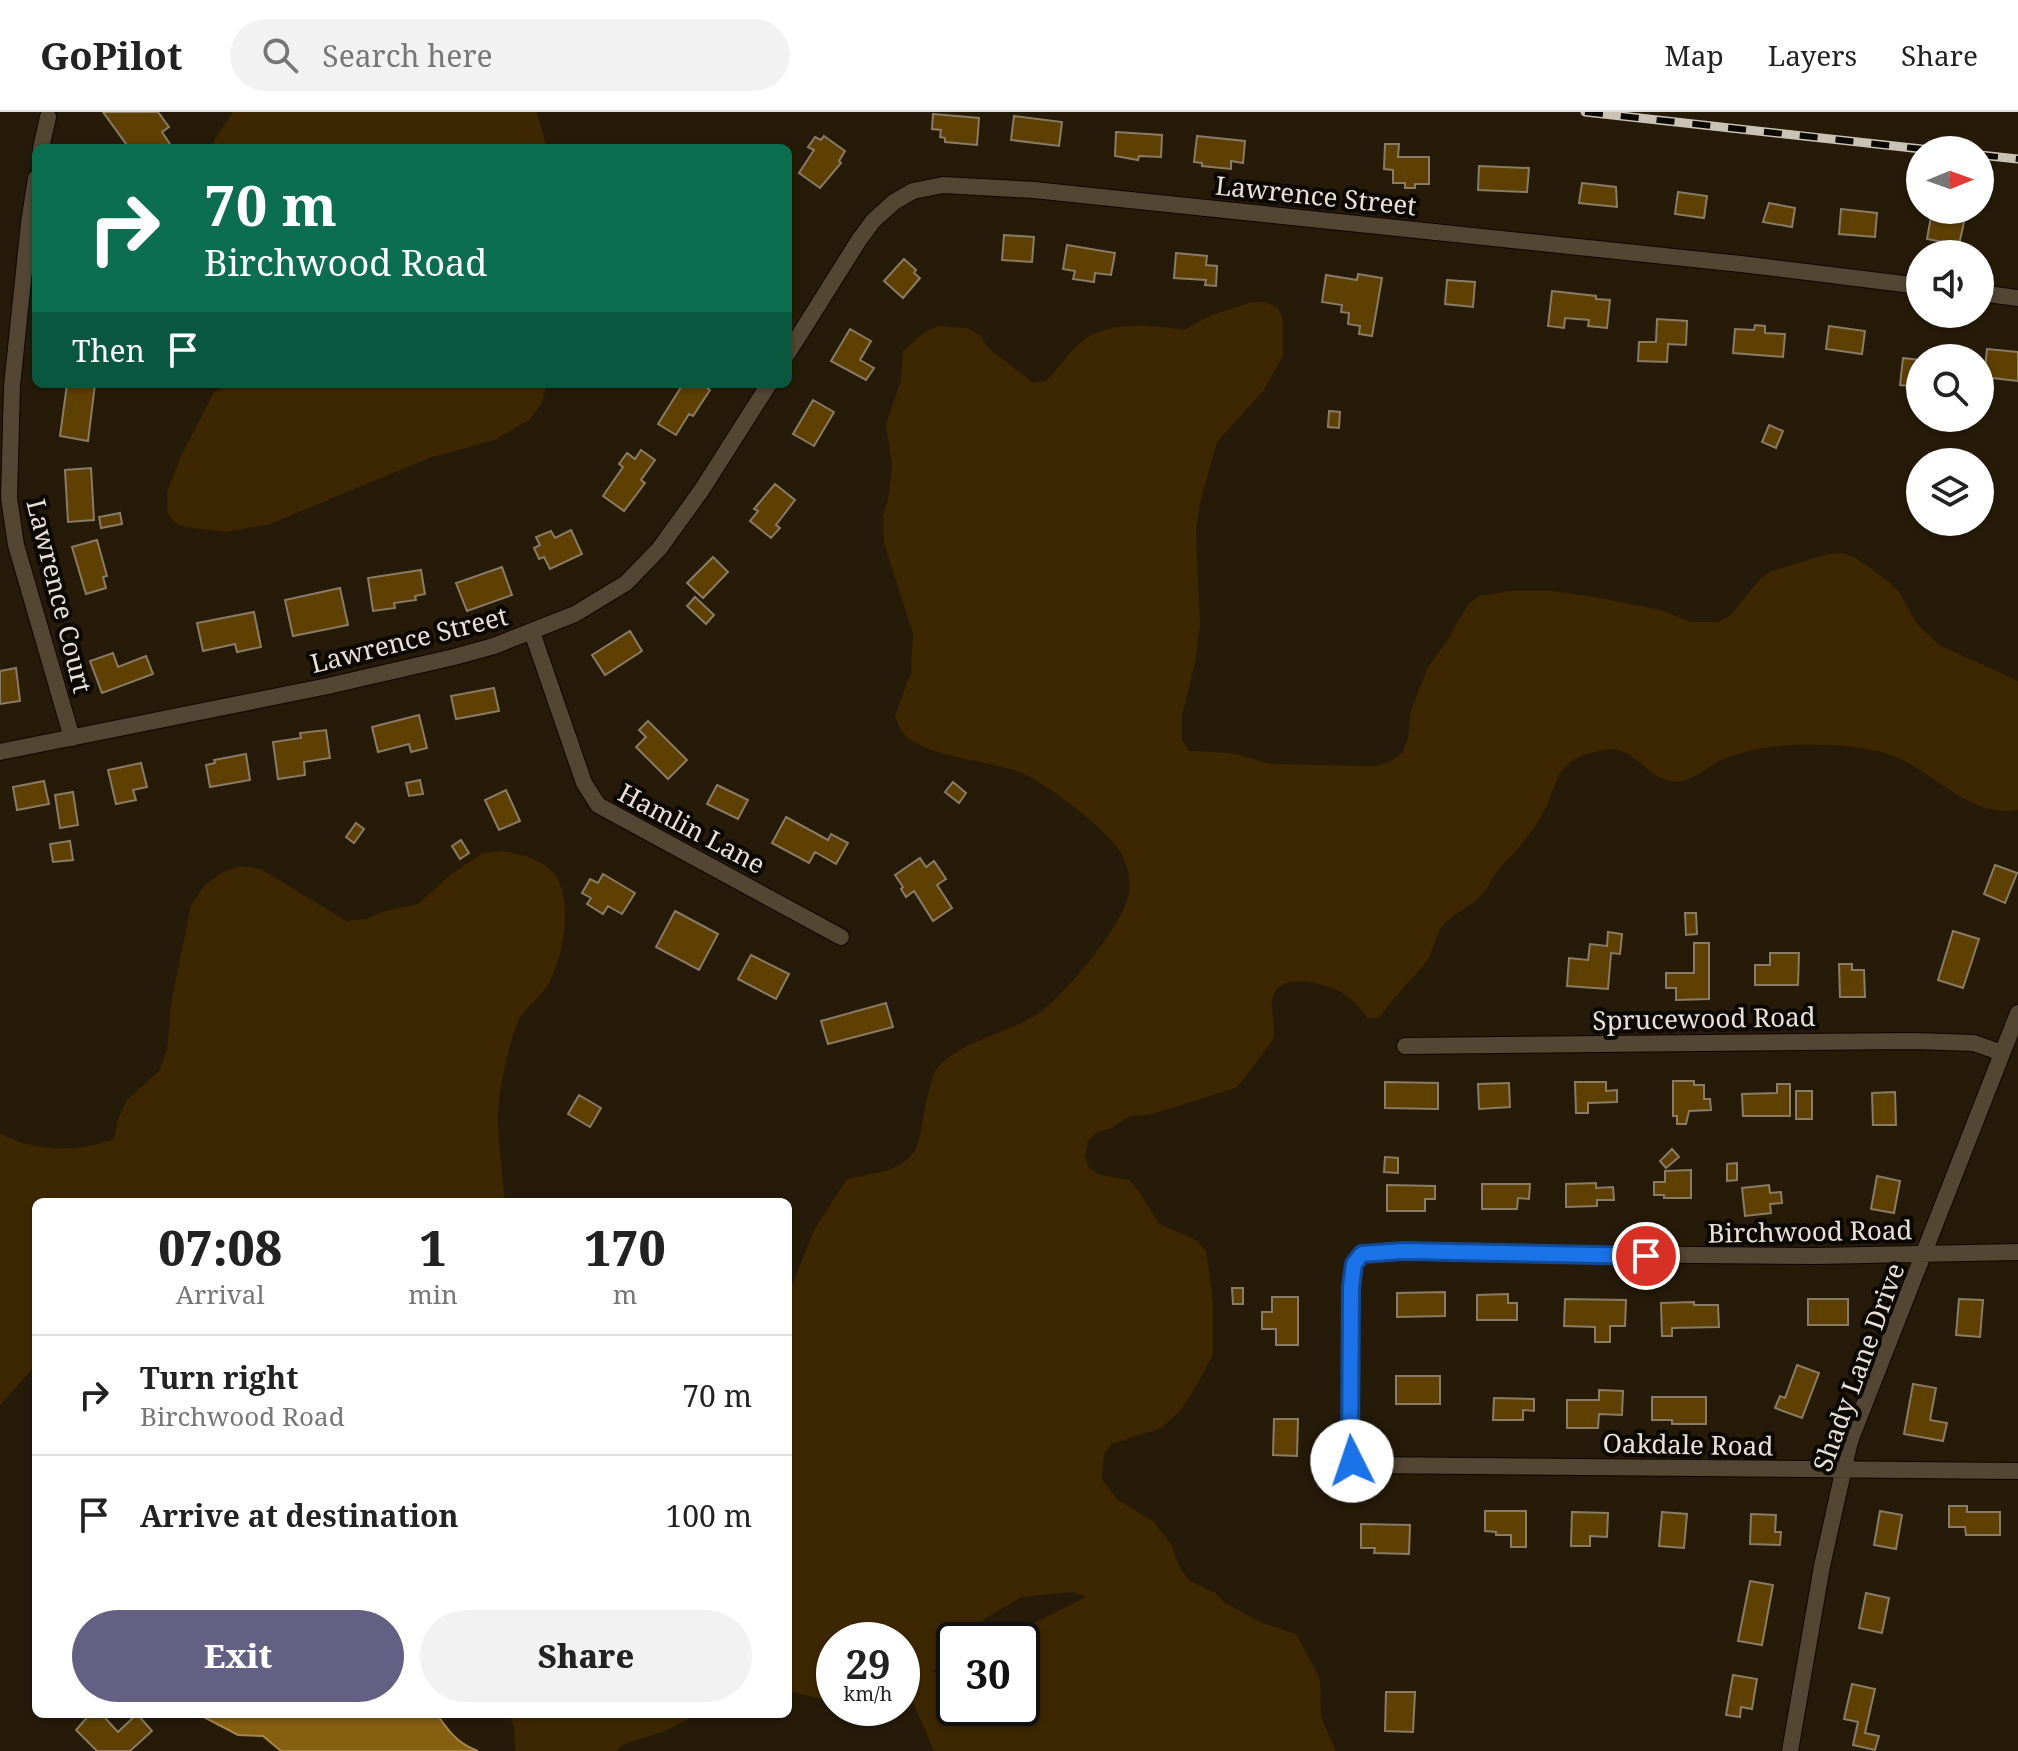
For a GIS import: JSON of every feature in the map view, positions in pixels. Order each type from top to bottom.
[{"type":"street","points":[[42,144],[48,117]]},
{"type":"street","name":"Lawrence Street","points":[[792,347],[873,221],[903,196],[943,185],[996,186],[1064,193],[1906,284]]},
{"type":"street","name":"Lawrence Court","points":[[32,204],[12,386],[9,498],[16,545],[72,738]]},
{"type":"street","points":[[1994,295],[2018,298]]},
{"type":"street","name":"Lawrence Street","points":[[0,752],[474,652],[532,632],[588,607],[626,583],[643,568],[701,491],[766,388]]},
{"type":"street","name":"Hamlin Lane","points":[[532,632],[584,783],[594,801],[604,810],[841,937]]},
{"type":"street","name":"Shady Lane Drive","points":[[1790,1751],[1850,1441],[2018,1013]]},
{"type":"street","name":"Sprucewood Road","points":[[1405,1046],[1914,1041],[1974,1043],[2002,1053]]},
{"type":"street","name":"Birchwood Road","points":[[1357,1464],[1351,1458],[1350,1450],[1351,1287],[1354,1264],[1362,1254],[1403,1251],[1786,1256],[2018,1252]]},
{"type":"street","name":"Oakdale Road","points":[[1357,1464],[2018,1471]]},
{"type":"shaded area","points":[[233,112],[537,112],[546,144],[213,144]]},
{"type":"shaded area","points":[[1252,302],[1265,302],[1278,308],[1283,319],[1283,356],[1263,391],[1217,442],[1200,503],[1196,532],[1200,624],[1195,663],[1182,716],[1182,740],[1189,751],[1231,753],[1271,764],[1375,766],[1390,762],[1402,753],[1408,739],[1411,710],[1428,667],[1468,604],[1480,596],[1510,591],[1552,591],[1664,611],[1690,622],[1717,622],[1730,616],[1760,579],[1771,571],[1828,554],[1843,553],[1856,558],[1889,582],[1899,592],[1918,625],[1939,645],[2018,681],[2018,810],[1999,811],[1981,806],[1964,799],[1899,758],[1863,748],[1803,744],[1762,748],[1726,758],[1683,781],[1661,778],[1625,752],[1615,749],[1587,754],[1565,767],[1530,833],[1479,898],[1445,923],[1427,961],[1380,1017],[1368,1019],[1350,998],[1332,988],[1302,981],[1283,984],[1272,1001],[1273,1038],[1236,1088],[1148,1115],[1130,1116],[1109,1129],[1097,1132],[1088,1141],[1085,1155],[1089,1168],[1101,1175],[1129,1180],[1159,1224],[1196,1240],[1206,1251],[1213,1301],[1213,1354],[1194,1390],[1180,1411],[1161,1428],[1112,1444],[1104,1454],[1102,1479],[1117,1499],[1154,1522],[1171,1544],[1181,1570],[1190,1581],[1258,1621],[1296,1634],[1320,1679],[1321,1717],[1336,1751],[934,1751],[920,1719],[920,1622],[816,1622],[816,1698],[792,1692],[792,1285],[814,1230],[847,1179],[888,1170],[907,1160],[913,1153],[938,1067],[961,1049],[1026,1020],[1050,1004],[1105,940],[1125,906],[1130,884],[1123,857],[1107,835],[1033,778],[941,753],[912,740],[901,730],[895,715],[911,673],[913,634],[884,543],[883,515],[892,466],[886,424],[901,380],[903,351],[925,332],[938,326],[967,328],[980,335],[987,347],[1032,382],[1046,381],[1080,343],[1096,333],[1121,326],[1184,330],[1211,315]]},
{"type":"shaded area","points":[[220,388],[546,388],[542,403],[530,419],[495,440],[429,458],[270,524],[227,532],[185,527],[175,523],[168,514],[167,492],[181,456],[214,392]]},
{"type":"shaded area","points":[[502,851],[516,854],[551,870],[561,887],[565,915],[562,945],[554,972],[546,988],[518,1021],[502,1079],[498,1128],[505,1198],[32,1198],[32,1369],[0,1405],[0,1133],[27,1144],[56,1148],[86,1147],[114,1139],[118,1119],[127,1100],[159,1071],[167,1049],[171,1004],[191,905],[204,886],[221,873],[240,866],[261,869],[346,921],[366,919],[385,911],[418,904],[450,875],[483,853]]},
{"type":"shaded area","points":[[206,1718],[440,1718],[454,1736],[478,1751],[281,1751],[263,1736],[238,1735]]},
{"type":"shaded area","points":[[510,1718],[690,1718],[663,1732],[627,1743],[616,1751],[515,1751]]},
{"type":"building","points":[[103,112],[158,112],[169,127],[162,132],[170,144],[126,144]]},
{"type":"building","points":[[933,114],[979,118],[977,145],[945,142],[945,138],[940,137],[941,130],[932,129]]},
{"type":"building","points":[[1014,116],[1062,122],[1059,146],[1011,140]]},
{"type":"building","points":[[1116,132],[1162,135],[1161,157],[1139,156],[1138,160],[1115,156]]},
{"type":"building","points":[[824,136],[845,151],[839,161],[841,163],[820,188],[799,173],[814,150],[808,147],[815,137],[821,140]]},
{"type":"building","points":[[1197,136],[1245,141],[1243,163],[1231,161],[1231,169],[1202,166],[1202,163],[1194,162]]},
{"type":"building","points":[[1385,144],[1399,144],[1398,157],[1429,157],[1429,184],[1405,188],[1405,183],[1393,183],[1393,170],[1384,169]]},
{"type":"building","points":[[1479,166],[1529,168],[1527,192],[1478,190]]},
{"type":"building","points":[[1582,183],[1616,187],[1617,207],[1579,203]]},
{"type":"building","points":[[1678,192],[1707,196],[1704,218],[1675,214]]},
{"type":"building","points":[[1769,203],[1795,208],[1792,227],[1763,222]]},
{"type":"building","points":[[1841,209],[1877,213],[1875,237],[1839,234]]},
{"type":"building","points":[[1930,224],[1964,224],[1960,240],[1927,239]]},
{"type":"building","points":[[1004,235],[1034,237],[1032,262],[1002,260]]},
{"type":"building","points":[[1067,245],[1115,253],[1111,275],[1095,273],[1094,282],[1073,279],[1075,271],[1063,269]]},
{"type":"building","points":[[1176,253],[1207,256],[1206,265],[1217,266],[1216,286],[1205,285],[1206,280],[1174,278]]},
{"type":"building","points":[[904,259],[920,278],[903,298],[884,281]]},
{"type":"building","points":[[1358,274],[1382,278],[1372,336],[1359,334],[1360,326],[1348,324],[1349,313],[1341,312],[1342,305],[1322,302],[1326,275],[1357,280]]},
{"type":"building","points":[[1447,280],[1475,282],[1473,307],[1445,304]]},
{"type":"building","points":[[1552,291],[1610,300],[1607,328],[1588,326],[1589,320],[1565,318],[1564,328],[1548,326]]},
{"type":"building","points":[[1657,319],[1687,321],[1686,345],[1668,344],[1667,362],[1638,361],[1639,342],[1656,342]]},
{"type":"building","points":[[1755,325],[1765,326],[1765,333],[1785,334],[1783,357],[1733,353],[1735,329],[1754,330]]},
{"type":"building","points":[[1829,326],[1865,331],[1862,354],[1826,349]]},
{"type":"building","points":[[850,329],[871,341],[860,360],[874,368],[866,380],[831,361]]},
{"type":"building","points":[[1994,350],[2018,352],[2018,381],[1994,378]]},
{"type":"building","points":[[1903,358],[1906,358],[1906,386],[1900,385]]},
{"type":"building","points":[[66,388],[95,388],[88,441],[60,436]]},
{"type":"building","points":[[680,388],[710,390],[676,435],[658,424]]},
{"type":"building","points":[[813,400],[834,412],[814,446],[793,434]]},
{"type":"building","points":[[1329,411],[1340,412],[1339,428],[1328,427]]},
{"type":"building","points":[[1769,425],[1783,431],[1776,448],[1762,442]]},
{"type":"building","points":[[641,450],[655,460],[641,480],[645,483],[624,511],[603,496],[623,467],[619,464],[627,453],[635,459]]},
{"type":"building","points":[[91,468],[94,520],[68,522],[65,470]]},
{"type":"building","points":[[775,484],[795,500],[776,525],[780,528],[771,538],[750,521],[758,511],[754,509]]},
{"type":"building","points":[[120,513],[122,524],[101,528],[99,517]]},
{"type":"building","points":[[571,530],[582,554],[550,569],[544,557],[539,559],[534,548],[540,545],[536,537],[551,531],[555,538]]},
{"type":"building","points":[[97,540],[107,576],[103,577],[106,588],[86,594],[72,547]]},
{"type":"building","points":[[713,557],[728,572],[703,598],[687,583]]},
{"type":"building","points":[[502,567],[512,595],[467,611],[456,583]]},
{"type":"building","points":[[421,570],[425,594],[415,596],[416,600],[394,603],[395,608],[373,611],[368,578]]},
{"type":"building","points":[[340,588],[348,625],[293,636],[285,600]]},
{"type":"building","points":[[695,597],[714,615],[706,624],[687,606]]},
{"type":"building","points":[[254,612],[261,647],[237,652],[235,644],[203,651],[197,623]]},
{"type":"building","points":[[630,631],[642,651],[605,675],[592,655]]},
{"type":"building","points":[[113,653],[118,667],[146,656],[153,674],[102,693],[90,661]]},
{"type":"building","points":[[16,668],[20,701],[0,704],[0,671]]},
{"type":"building","points":[[494,688],[499,711],[456,719],[451,696]]},
{"type":"building","points":[[419,715],[427,748],[411,752],[409,744],[378,752],[372,727]]},
{"type":"building","points":[[648,721],[687,760],[668,779],[636,747],[646,737],[639,730]]},
{"type":"building","points":[[326,730],[330,758],[304,762],[305,775],[278,779],[273,742],[301,738],[300,733]]},
{"type":"building","points":[[246,754],[250,780],[210,787],[206,765],[215,763],[214,760]]},
{"type":"building","points":[[141,763],[147,787],[133,790],[136,800],[116,804],[108,770]]},
{"type":"building","points":[[420,780],[423,794],[409,796],[406,783]]},
{"type":"building","points":[[44,781],[49,804],[17,810],[13,787]]},
{"type":"building","points":[[953,782],[966,793],[959,803],[945,792]]},
{"type":"building","points":[[717,785],[748,800],[738,819],[707,804]]},
{"type":"building","points":[[506,790],[520,821],[499,830],[485,800]]},
{"type":"building","points":[[73,792],[78,825],[60,828],[55,795]]},
{"type":"building","points":[[786,817],[828,840],[831,834],[848,843],[836,864],[815,852],[809,863],[772,843]]},
{"type":"building","points":[[356,823],[364,829],[354,843],[346,837]]},
{"type":"building","points":[[461,840],[469,853],[460,859],[452,846]]},
{"type":"building","points":[[70,841],[73,860],[53,862],[50,844]]},
{"type":"building","points":[[920,858],[926,867],[934,861],[946,879],[937,885],[952,908],[933,921],[914,891],[906,897],[895,875]]},
{"type":"building","points":[[1995,865],[2017,873],[2005,903],[1984,894]]},
{"type":"building","points":[[603,874],[635,893],[622,914],[608,906],[603,914],[587,904],[591,898],[582,893],[590,879],[598,883]]},
{"type":"building","points":[[675,911],[718,934],[699,970],[656,947]]},
{"type":"building","points":[[1685,913],[1696,913],[1697,934],[1686,935]]},
{"type":"building","points":[[1953,931],[1979,939],[1963,988],[1938,980]]},
{"type":"building","points":[[1608,932],[1622,934],[1620,954],[1611,953],[1608,989],[1567,986],[1569,958],[1588,960],[1590,944],[1607,946]]},
{"type":"building","points":[[1694,943],[1709,943],[1709,999],[1676,1000],[1676,988],[1666,988],[1666,973],[1694,973]]},
{"type":"building","points":[[1770,953],[1799,953],[1798,985],[1755,985],[1755,965],[1770,965]]},
{"type":"building","points":[[751,955],[789,974],[776,999],[738,979]]},
{"type":"building","points":[[1839,964],[1852,964],[1852,970],[1864,970],[1865,997],[1840,997]]},
{"type":"building","points":[[886,1003],[893,1027],[828,1044],[821,1021]]},
{"type":"building","points":[[1673,1081],[1694,1081],[1694,1085],[1704,1085],[1704,1099],[1710,1099],[1711,1110],[1689,1111],[1686,1124],[1677,1124],[1677,1116],[1673,1116]]},
{"type":"building","points":[[1385,1082],[1438,1083],[1438,1109],[1385,1108]]},
{"type":"building","points":[[1575,1082],[1606,1082],[1606,1091],[1617,1090],[1617,1102],[1588,1103],[1588,1113],[1576,1113]]},
{"type":"building","points":[[1509,1083],[1510,1107],[1479,1109],[1478,1084]]},
{"type":"building","points":[[1777,1084],[1790,1084],[1790,1116],[1743,1116],[1742,1094],[1777,1093]]},
{"type":"building","points":[[1796,1091],[1812,1091],[1812,1119],[1796,1119]]},
{"type":"building","points":[[1895,1092],[1896,1125],[1873,1125],[1872,1093]]},
{"type":"building","points":[[579,1095],[601,1108],[590,1127],[568,1114]]},
{"type":"building","points":[[1672,1149],[1679,1157],[1666,1168],[1660,1161]]},
{"type":"building","points":[[1385,1157],[1398,1158],[1398,1173],[1384,1172]]},
{"type":"building","points":[[1737,1163],[1737,1180],[1727,1181],[1727,1164]]},
{"type":"building","points":[[1691,1170],[1691,1198],[1654,1195],[1654,1182],[1665,1182],[1665,1171]]},
{"type":"building","points":[[1877,1176],[1900,1181],[1894,1213],[1871,1209]]},
{"type":"building","points":[[1596,1183],[1596,1188],[1613,1187],[1614,1200],[1597,1200],[1597,1206],[1566,1207],[1566,1184]]},
{"type":"building","points":[[1482,1184],[1530,1184],[1529,1199],[1518,1198],[1517,1209],[1482,1209]]},
{"type":"building","points":[[1387,1185],[1435,1186],[1435,1199],[1425,1199],[1425,1211],[1387,1211]]},
{"type":"building","points":[[1769,1185],[1770,1193],[1781,1192],[1782,1203],[1770,1204],[1771,1213],[1745,1216],[1742,1188]]},
{"type":"building","points":[[1232,1288],[1243,1288],[1243,1304],[1233,1304]]},
{"type":"building","points":[[1445,1292],[1445,1316],[1397,1317],[1397,1293]]},
{"type":"building","points":[[1508,1294],[1508,1303],[1517,1303],[1517,1320],[1477,1320],[1477,1295]]},
{"type":"building","points":[[1272,1297],[1298,1297],[1298,1345],[1276,1345],[1276,1329],[1262,1329],[1262,1312],[1272,1312]]},
{"type":"building","points":[[1565,1299],[1626,1300],[1625,1326],[1610,1326],[1610,1342],[1595,1342],[1595,1327],[1564,1326]]},
{"type":"building","points":[[1808,1299],[1848,1299],[1848,1325],[1808,1325]]},
{"type":"building","points":[[1959,1299],[1983,1300],[1980,1337],[1956,1335]]},
{"type":"building","points":[[1694,1302],[1694,1305],[1718,1305],[1719,1327],[1672,1328],[1672,1336],[1662,1336],[1661,1303]]},
{"type":"building","points":[[1797,1365],[1819,1373],[1802,1418],[1775,1408],[1780,1396],[1785,1398]]},
{"type":"building","points":[[1396,1376],[1440,1376],[1440,1404],[1396,1404]]},
{"type":"building","points":[[1913,1384],[1936,1388],[1930,1420],[1947,1423],[1943,1441],[1904,1434]]},
{"type":"building","points":[[1599,1390],[1623,1391],[1622,1415],[1599,1414],[1598,1428],[1567,1428],[1567,1400],[1599,1400]]},
{"type":"building","points":[[1652,1397],[1706,1397],[1706,1424],[1672,1424],[1672,1420],[1652,1420]]},
{"type":"building","points":[[1494,1398],[1534,1399],[1534,1411],[1523,1410],[1523,1420],[1493,1420]]},
{"type":"building","points":[[1274,1419],[1298,1419],[1297,1456],[1273,1455]]},
{"type":"building","points":[[1949,1506],[1967,1506],[1967,1512],[2000,1512],[2000,1535],[1966,1535],[1965,1527],[1949,1527]]},
{"type":"building","points":[[1485,1511],[1526,1511],[1526,1547],[1511,1547],[1511,1535],[1485,1531]]},
{"type":"building","points":[[1880,1511],[1902,1515],[1896,1549],[1874,1545]]},
{"type":"building","points":[[1572,1512],[1608,1513],[1607,1537],[1590,1536],[1590,1546],[1571,1546]]},
{"type":"building","points":[[1662,1512],[1687,1514],[1684,1548],[1659,1546]]},
{"type":"building","points":[[1751,1514],[1776,1515],[1775,1532],[1781,1532],[1780,1545],[1750,1544]]},
{"type":"building","points":[[1361,1524],[1410,1525],[1409,1554],[1374,1553],[1375,1548],[1361,1548]]},
{"type":"building","points":[[1750,1581],[1773,1585],[1762,1645],[1738,1641]]},
{"type":"building","points":[[1866,1593],[1889,1598],[1882,1633],[1859,1628]]},
{"type":"building","points":[[1733,1675],[1757,1679],[1752,1709],[1741,1707],[1740,1717],[1726,1715]]},
{"type":"building","points":[[1852,1684],[1875,1689],[1865,1733],[1879,1736],[1875,1750],[1853,1745],[1858,1722],[1844,1719]]},
{"type":"building","points":[[1386,1692],[1415,1692],[1413,1732],[1385,1731]]},
{"type":"building","points":[[86,1718],[107,1718],[118,1732],[133,1718],[141,1718],[152,1731],[130,1751],[97,1751],[76,1730]]},
{"type":"railway","points":[[1585,112],[1906,147]]},
{"type":"railway","points":[[1994,156],[2018,159]]},
{"type":"route","points":[[1352,1461],[1351,1287],[1354,1264],[1362,1254],[1403,1251],[1646,1256]]}]
